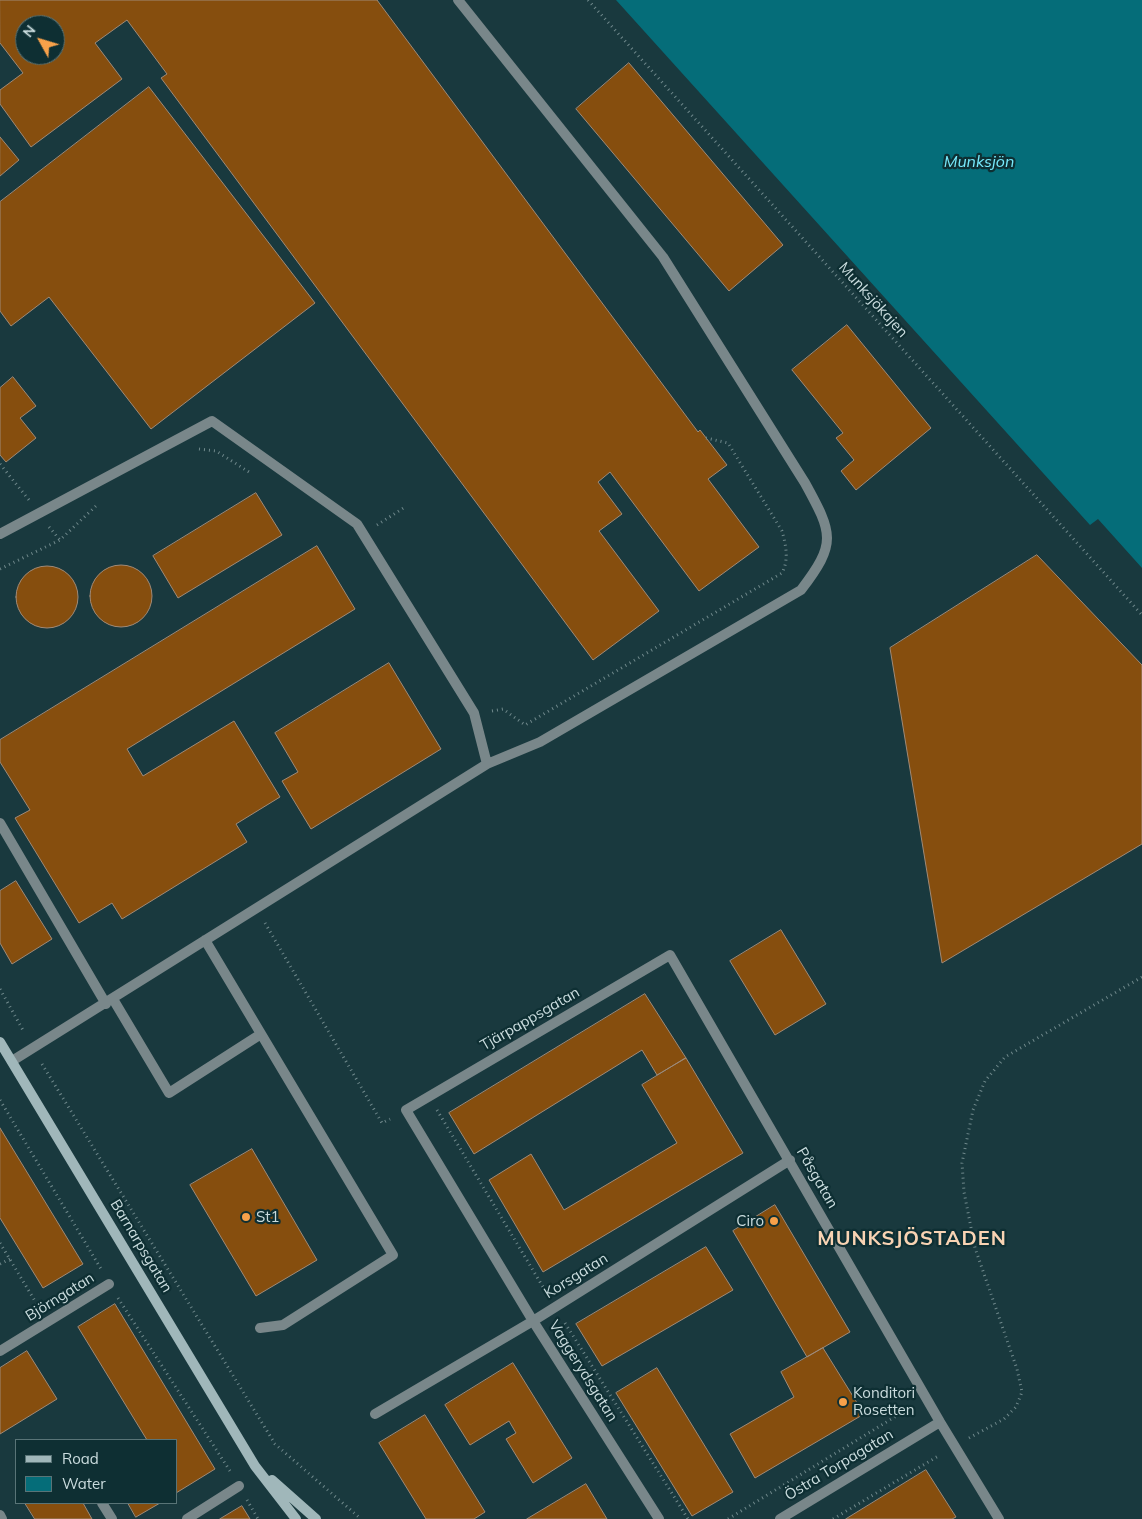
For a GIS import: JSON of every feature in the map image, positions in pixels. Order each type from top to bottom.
[{"type":"main road","name":"Barnarpsgatan","points":[[0,1042],[255,1466],[296,1519]]},
{"type":"main road","name":"Barnarpsgatan","points":[[255,1466],[316,1519]]},
{"type":"street","points":[[12,1062],[487,764],[540,742],[801,590],[818,568],[829,545],[823,516],[805,483],[663,257],[458,0]]},
{"type":"street","points":[[0,534],[212,421],[357,524],[474,714],[487,764]]},
{"type":"street","points":[[0,823],[109,1001],[169,1093],[261,1034]]},
{"type":"street","points":[[205,940],[393,1255],[283,1325],[260,1328]]},
{"type":"street","name":"Tjärpappsgatan","points":[[406,1110],[670,955]]},
{"type":"street","name":"Påsgatan","points":[[670,955],[926,1398],[999,1519]]},
{"type":"street","name":"Vaggerydsgatan","points":[[406,1110],[533,1321],[659,1519]]},
{"type":"street","name":"Korsgatan","points":[[375,1414],[533,1321],[790,1160]]},
{"type":"street","name":"Björngatan","points":[[0,1351],[109,1284]]},
{"type":"street","name":"Östra Torpagatan","points":[[780,1519],[940,1422]]},
{"type":"street","points":[[187,1519],[239,1486]]},
{"type":"street","points":[[103,1504],[112,1519]]},
{"type":"street","points":[[0,1515],[2,1519]]},
{"type":"path","name":"Munksjökajen","points":[[588,0],[1142,615]]},
{"type":"path","points":[[474,714],[503,709],[526,725],[782,574],[785,567],[786,546],[782,531],[728,443],[706,438]]},
{"type":"path","points":[[191,448],[216,451],[256,477]]},
{"type":"path","points":[[0,568],[60,540],[102,500]]},
{"type":"path","points":[[256,908],[382,1123],[406,1110]]},
{"type":"path","points":[[833,1519],[1004,1419],[1016,1408],[1022,1392],[1017,1369],[975,1248],[964,1192],[962,1163],[972,1110],[985,1081],[1005,1057],[1142,977]]},
{"type":"path","points":[[0,989],[32,1049],[275,1444],[362,1519]]},
{"type":"path","points":[[0,1100],[109,1284],[239,1486],[258,1519]]},
{"type":"path","points":[[0,1243],[48,1322]]},
{"type":"path","points":[[0,1264],[10,1259]]},
{"type":"path","points":[[728,1519],[926,1398]]},
{"type":"water","name":"Munksjön","points":[[616,0],[1142,0],[1142,568],[1098,519],[1090,525]]},
{"type":"building","points":[[0,0],[377,0],[698,432],[700,430],[727,465],[708,479],[759,547],[699,591],[610,472],[598,482],[622,514],[599,531],[659,611],[593,660],[161,78],[167,74],[127,20],[95,43],[122,79],[31,147],[0,104],[0,90],[23,73],[17,65],[65,65],[65,15],[15,15],[15,63],[0,43]]},
{"type":"building","points":[[629,63],[783,245],[729,291],[576,109]]},
{"type":"building","points":[[149,87],[315,303],[151,429],[49,297],[11,326],[0,311],[0,202]]},
{"type":"building","points":[[0,137],[19,160],[0,176]]},
{"type":"building","points":[[847,325],[931,428],[856,490],[841,471],[854,460],[836,438],[843,433],[792,370]]},
{"type":"building","points":[[13,377],[36,406],[20,418],[36,438],[6,462],[0,455],[0,388]]},
{"type":"building","points":[[256,493],[282,535],[178,598],[153,556]]},
{"type":"building","points":[[317,546],[355,609],[127,749],[143,776],[234,721],[280,797],[236,824],[247,842],[122,919],[112,903],[79,923],[15,818],[30,810],[0,762],[0,740]]},
{"type":"building","points":[[1037,555],[1142,665],[1142,844],[942,963],[890,648]]},
{"type":"building","points":[[121,565],[133,567],[143,574],[150,584],[152,596],[150,608],[143,618],[133,625],[121,627],[109,625],[99,618],[92,608],[90,596],[92,584],[99,574],[109,567]]},
{"type":"building","points":[[47,566],[59,568],[69,575],[76,585],[78,597],[76,609],[69,619],[59,626],[47,628],[35,626],[25,619],[18,609],[16,597],[18,585],[25,575],[35,568]]},
{"type":"building","points":[[389,663],[441,749],[311,829],[282,781],[298,772],[275,733]]},
{"type":"building","points":[[16,881],[52,939],[12,964],[0,943],[0,891]]},
{"type":"building","points":[[781,930],[826,1004],[775,1035],[730,961]]},
{"type":"building","points":[[645,994],[686,1058],[657,1075],[642,1050],[474,1154],[449,1113]]},
{"type":"building","points":[[686,1058],[743,1153],[543,1272],[489,1180],[531,1154],[564,1210],[677,1143],[642,1085]]},
{"type":"building","points":[[0,1128],[83,1264],[43,1288],[0,1218]]},
{"type":"building","points":[[252,1149],[317,1260],[256,1296],[190,1185]]},
{"type":"building","points":[[775,1205],[850,1332],[807,1357],[733,1231]]},
{"type":"building","points":[[706,1247],[733,1290],[602,1366],[576,1324]]},
{"type":"building","points":[[115,1304],[215,1469],[178,1492],[178,1439],[146,1439],[78,1327]]},
{"type":"building","points":[[823,1348],[864,1414],[755,1478],[730,1434],[794,1397],[781,1372]]},
{"type":"building","points":[[27,1351],[57,1399],[0,1434],[0,1368]]},
{"type":"building","points":[[513,1363],[572,1458],[533,1483],[506,1439],[516,1433],[509,1421],[470,1445],[445,1405]]},
{"type":"building","points":[[657,1368],[733,1492],[692,1516],[616,1393]]},
{"type":"building","points":[[425,1415],[485,1512],[474,1519],[426,1519],[379,1443]]},
{"type":"building","points":[[926,1470],[956,1517],[952,1519],[846,1519]]},
{"type":"building","points":[[586,1484],[607,1519],[527,1519]]},
{"type":"building","points":[[26,1504],[84,1504],[92,1519],[35,1519]]},
{"type":"building","points":[[129,1504],[158,1504],[136,1517]]},
{"type":"building","points":[[242,1506],[250,1519],[220,1519]]},
{"type":"place","name":"St1","points":[[246,1217]]},
{"type":"place","name":"Ciro","points":[[774,1221]]},
{"type":"place","name":"Konditori Rosetten","points":[[843,1402]]},
{"type":"district","name":"MUNKSJÖSTADEN","points":[[912,1239]]}]
